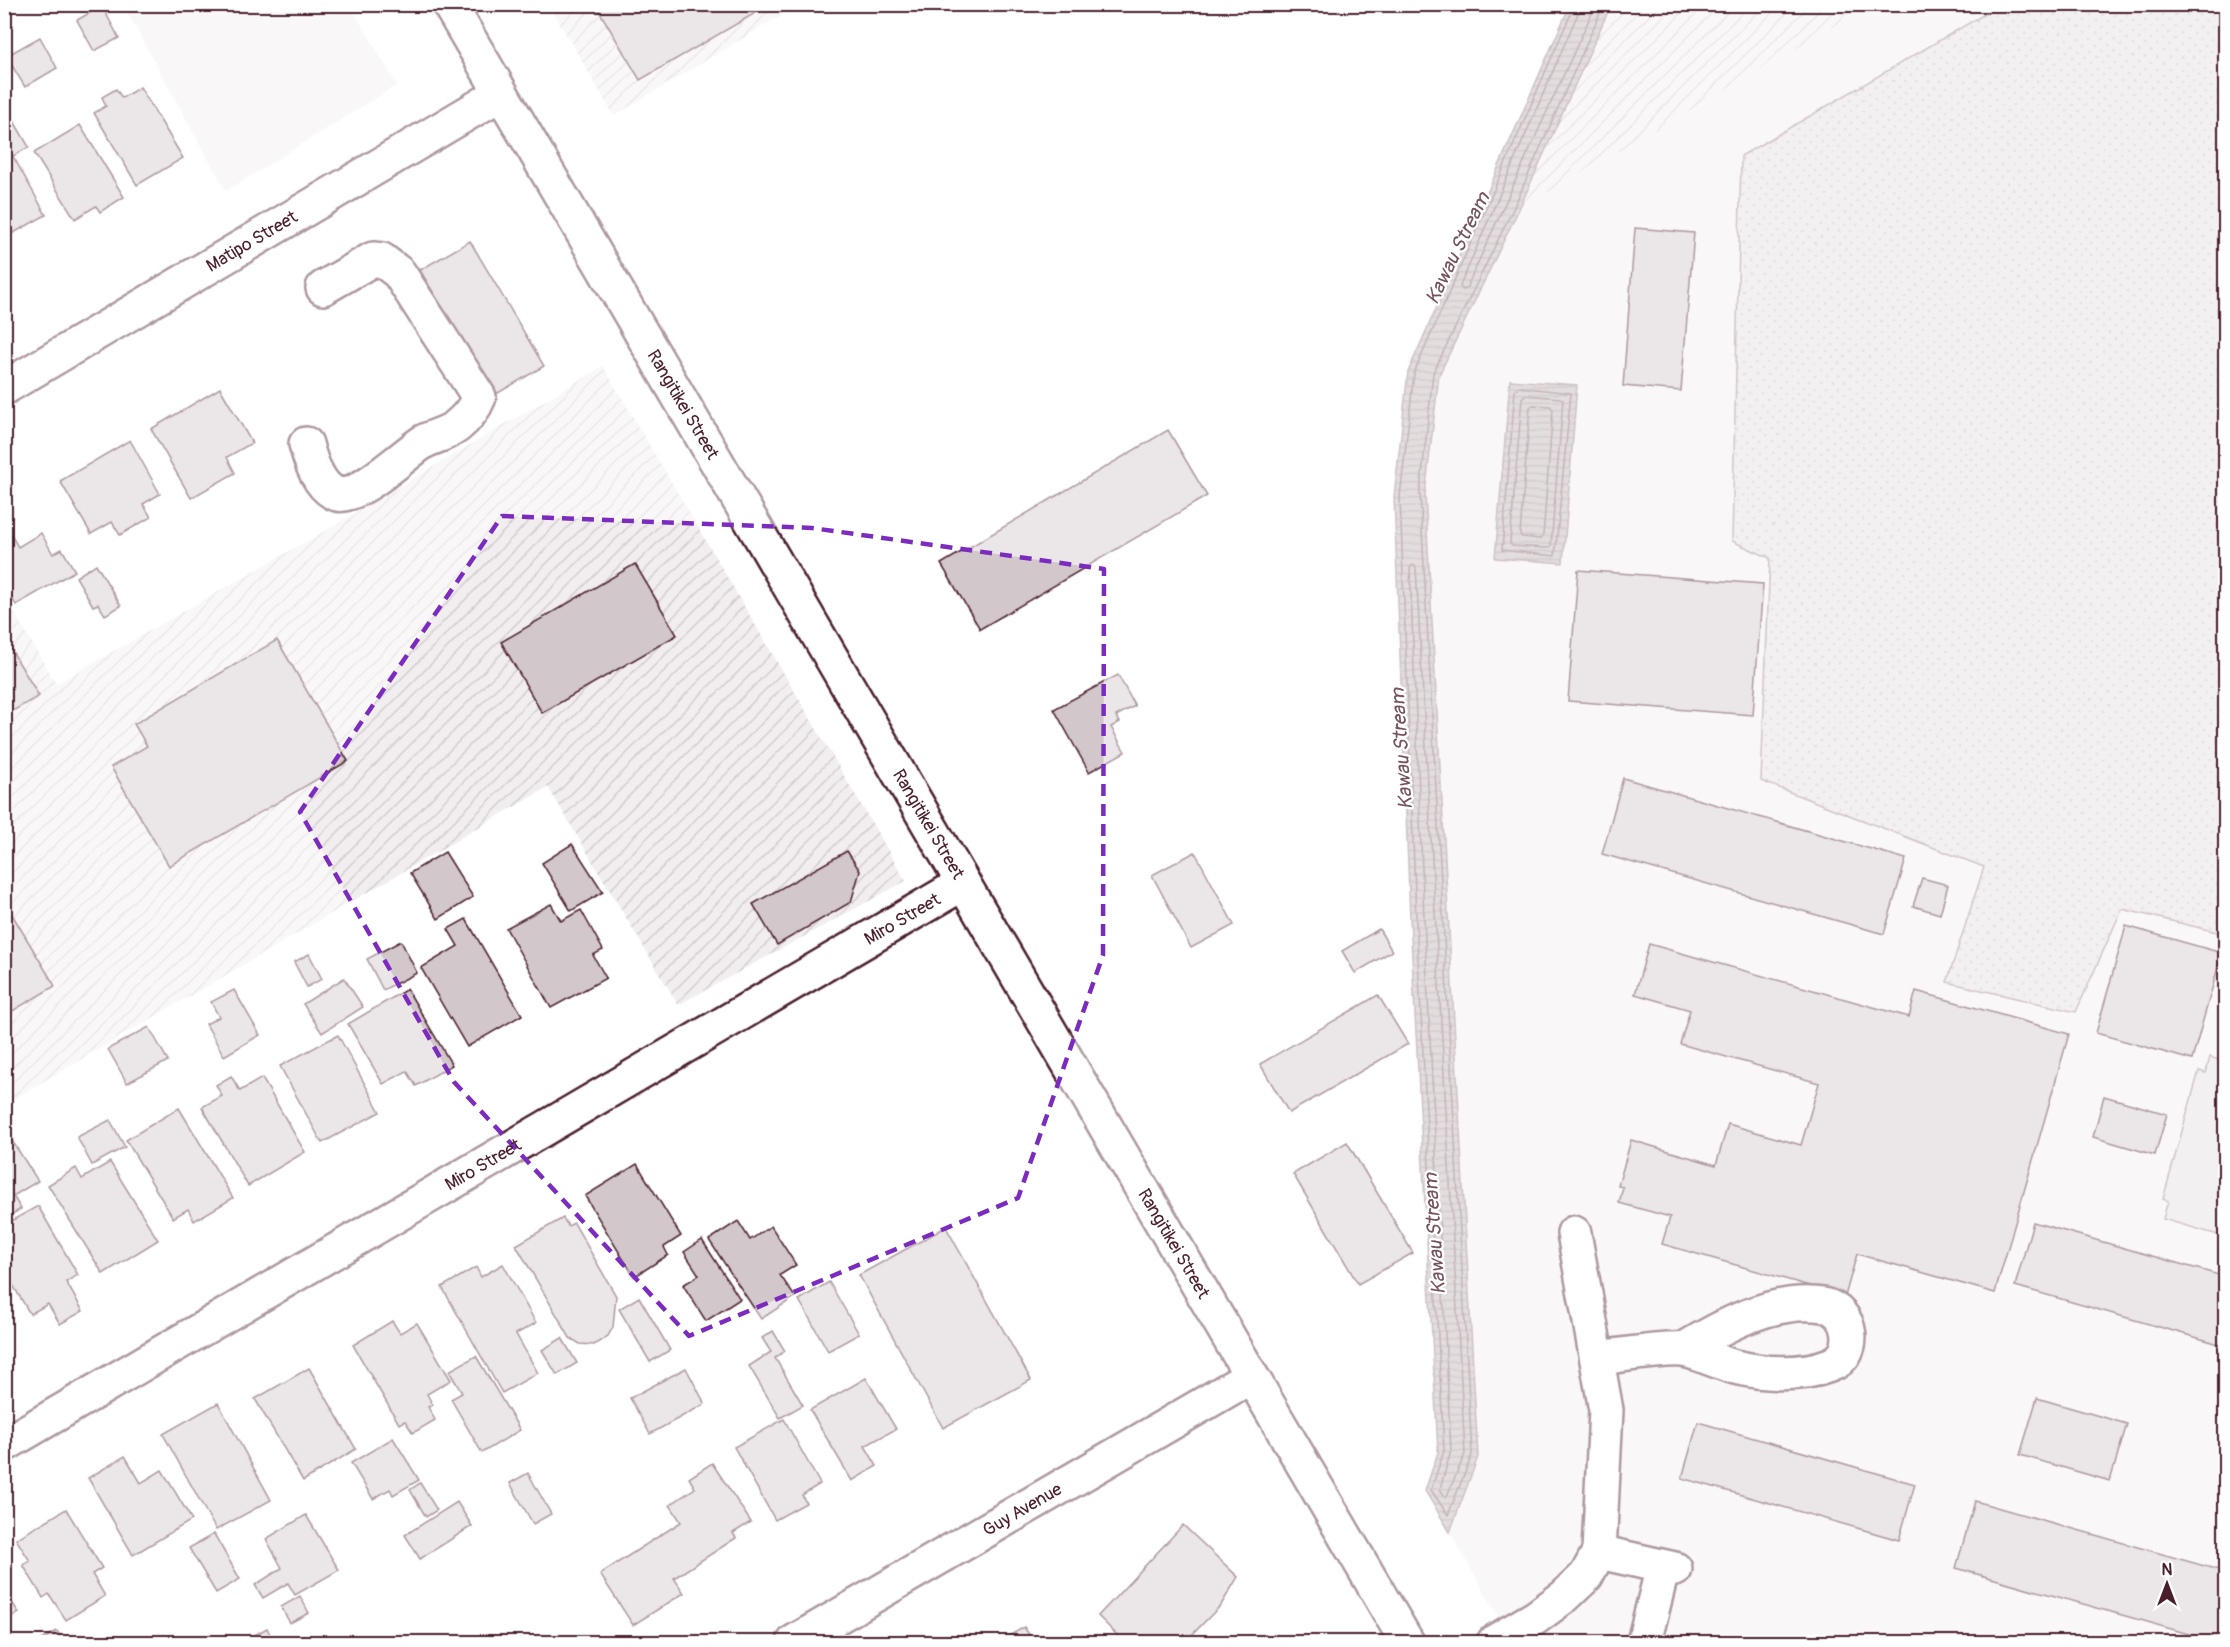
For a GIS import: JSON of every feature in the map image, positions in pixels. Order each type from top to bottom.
[{"type":"main road","name":"Rangitikei Street","points":[[449,4],[1407,1642]]},
{"type":"main road","name":"Matipo Street","points":[[4,388],[500,94]]},
{"type":"main road","points":[[306,444],[311,465],[330,490],[339,495],[349,493],[389,469],[424,442],[455,428],[475,409],[478,397],[421,305],[391,265],[373,259],[323,288]]},
{"type":"main road","name":"Miro Street","points":[[4,1445],[962,884]]},
{"type":"main road","points":[[1494,1642],[1535,1618],[1565,1596],[1586,1576],[1599,1552],[1606,1410],[1574,1233]]},
{"type":"main road","points":[[1597,1358],[1683,1350]]},
{"type":"main road","name":"Guy Avenue","points":[[794,1642],[1250,1377]]},
{"type":"main road","points":[[1599,1552],[1670,1568],[1644,1642]]},
{"type":"highlighted area","points":[[502,516],[812,528],[1104,569],[1103,955],[1018,1198],[689,1336],[454,1082],[300,812]]},
{"type":"shaded area","points":[[1611,4],[1871,5],[1519,209]]},
{"type":"shaded area","points":[[123,5],[350,5],[397,85],[226,191]]},
{"type":"shaded area","points":[[549,5],[798,5],[614,116]]},
{"type":"shaded area","points":[[1871,5],[2225,5],[2225,1642],[1513,1642],[1450,1532],[1478,1457],[1425,494],[1439,375],[1519,209]]},
{"type":"shaded area","points":[[2000,5],[2225,5],[2225,934],[2122,909],[2076,1012],[1947,982],[1984,867],[1761,781],[1770,558],[1732,541],[1741,156]]},
{"type":"shaded area","points":[[603,366],[906,881],[678,1005],[548,787],[5,1104],[4,595],[56,684],[328,529]]},
{"type":"shaded area","points":[[2210,1057],[2225,1062],[2225,1237],[2163,1219],[2168,1201],[2163,1199],[2199,1071],[2206,1073]]},
{"type":"water","name":"Kawau Stream","points":[[1570,5],[1611,5],[1519,209],[1439,375],[1425,494],[1478,1457],[1450,1532],[1425,1491],[1438,1452],[1410,919],[1394,497],[1408,372]]},
{"type":"water","points":[[1510,380],[1577,385],[1563,563],[1495,558]]},
{"type":"building","points":[[595,4],[771,4],[640,80]]},
{"type":"building","points":[[102,6],[119,38],[94,51],[77,20]]},
{"type":"building","points":[[40,37],[57,68],[25,87],[6,56]]},
{"type":"building","points":[[140,87],[183,158],[137,185],[94,113],[106,106],[102,97],[116,89],[122,98]]},
{"type":"building","points":[[4,104],[29,147],[13,156],[46,215],[10,235],[4,227]]},
{"type":"building","points":[[80,125],[124,197],[100,212],[96,206],[75,219],[34,153]]},
{"type":"building","points":[[1635,228],[1694,233],[1681,391],[1623,386]]},
{"type":"building","points":[[470,241],[544,366],[493,396],[420,270]]},
{"type":"building","points":[[220,388],[252,443],[227,457],[235,473],[191,498],[151,429]]},
{"type":"building","points":[[1168,430],[1207,496],[980,629],[941,564]]},
{"type":"building","points":[[130,440],[160,494],[143,504],[151,517],[120,535],[112,522],[91,534],[60,481]]},
{"type":"building","points":[[6,525],[18,547],[41,533],[53,554],[62,549],[75,571],[16,605],[4,586]]},
{"type":"building","points":[[96,564],[121,606],[105,615],[98,604],[93,606],[76,577]]},
{"type":"building","points":[[635,564],[677,635],[542,713],[501,642]]},
{"type":"building","points":[[1578,570],[1763,584],[1753,715],[1568,701]]},
{"type":"building","points":[[4,638],[39,696],[4,716]]},
{"type":"building","points":[[277,640],[348,761],[169,866],[111,767],[147,746],[134,724]]},
{"type":"building","points":[[1118,675],[1135,706],[1116,716],[1120,722],[1111,727],[1125,752],[1089,772],[1054,709]]},
{"type":"building","points":[[1623,778],[1906,859],[1884,934],[1602,854]]},
{"type":"building","points":[[572,844],[603,892],[571,911],[542,863]]},
{"type":"building","points":[[847,851],[860,871],[851,902],[777,945],[753,904]]},
{"type":"building","points":[[445,852],[473,897],[438,919],[410,873]]},
{"type":"building","points":[[1195,852],[1234,925],[1191,948],[1152,875]]},
{"type":"building","points":[[1922,878],[1948,885],[1940,914],[1913,906]]},
{"type":"building","points":[[4,901],[55,986],[4,1016]]},
{"type":"building","points":[[551,904],[561,921],[581,910],[603,950],[593,955],[606,978],[551,1008],[506,928]]},
{"type":"building","points":[[466,919],[522,1015],[467,1047],[421,968],[458,946],[448,929]]},
{"type":"building","points":[[2126,926],[2222,953],[2192,1060],[2096,1033]]},
{"type":"building","points":[[1379,929],[1392,951],[1355,973],[1342,951]]},
{"type":"building","points":[[401,941],[417,973],[383,990],[367,959]]},
{"type":"building","points":[[1649,944],[1909,1017],[1916,991],[2069,1034],[1995,1293],[1857,1254],[1845,1296],[1662,1244],[1670,1217],[1619,1203],[1623,1187],[1618,1186],[1631,1140],[1716,1165],[1728,1124],[1801,1145],[1819,1083],[1680,1044],[1690,1010],[1635,994]]},
{"type":"building","points":[[309,954],[322,979],[307,987],[294,962]]},
{"type":"building","points":[[344,978],[363,1007],[322,1033],[303,1004]]},
{"type":"building","points":[[407,989],[452,1065],[416,1086],[407,1071],[383,1084],[348,1024]]},
{"type":"building","points":[[234,990],[260,1035],[224,1056],[206,1024],[219,1017],[211,1002]]},
{"type":"building","points":[[1378,995],[1408,1044],[1289,1113],[1260,1064]]},
{"type":"building","points":[[149,1027],[168,1061],[127,1083],[108,1049]]},
{"type":"building","points":[[338,1035],[380,1112],[322,1143],[280,1066]]},
{"type":"building","points":[[231,1076],[240,1091],[262,1078],[305,1152],[248,1186],[202,1107],[222,1096],[216,1085]]},
{"type":"building","points":[[2104,1096],[2167,1114],[2155,1155],[2093,1137]]},
{"type":"building","points":[[179,1108],[233,1198],[194,1221],[188,1209],[173,1218],[126,1140]]},
{"type":"building","points":[[110,1120],[125,1147],[92,1165],[77,1137]]},
{"type":"building","points":[[4,1128],[38,1181],[13,1196],[21,1209],[4,1219]]},
{"type":"building","points":[[1347,1142],[1413,1253],[1358,1284],[1293,1174]]},
{"type":"building","points":[[110,1162],[158,1240],[103,1274],[48,1185],[76,1168],[82,1179]]},
{"type":"building","points":[[637,1164],[681,1236],[664,1247],[668,1255],[634,1277],[585,1196]]},
{"type":"building","points":[[38,1206],[78,1275],[66,1282],[83,1311],[60,1324],[48,1304],[30,1314],[4,1270],[4,1225]]},
{"type":"building","points":[[563,1218],[568,1226],[574,1223],[616,1296],[613,1327],[608,1336],[594,1345],[580,1344],[570,1338],[516,1245]]},
{"type":"building","points":[[738,1221],[750,1240],[771,1226],[796,1265],[780,1275],[795,1297],[761,1319],[709,1240]]},
{"type":"building","points":[[2033,1222],[2226,1277],[2226,1346],[2015,1286]]},
{"type":"building","points":[[946,1227],[1031,1380],[943,1428],[859,1275]]},
{"type":"building","points":[[702,1240],[740,1299],[706,1321],[683,1285],[699,1275],[684,1252]]},
{"type":"building","points":[[503,1264],[536,1323],[516,1334],[538,1373],[502,1393],[442,1287],[476,1267],[481,1277]]},
{"type":"building","points":[[829,1282],[859,1334],[828,1351],[799,1300]]},
{"type":"building","points":[[639,1297],[670,1350],[650,1362],[619,1309]]},
{"type":"building","points":[[392,1321],[400,1333],[417,1323],[451,1380],[427,1394],[433,1405],[428,1407],[435,1420],[413,1433],[405,1421],[399,1424],[353,1345]]},
{"type":"building","points":[[773,1331],[785,1351],[775,1358],[803,1405],[780,1418],[749,1366],[771,1352],[762,1338]]},
{"type":"building","points":[[562,1338],[577,1363],[557,1375],[542,1350]]},
{"type":"building","points":[[476,1356],[520,1430],[482,1453],[451,1399],[462,1393],[449,1371]]},
{"type":"building","points":[[309,1368],[356,1449],[303,1481],[255,1399]]},
{"type":"building","points":[[686,1368],[705,1404],[650,1434],[630,1398]]},
{"type":"building","points":[[866,1378],[896,1429],[865,1446],[877,1466],[852,1481],[810,1410]]},
{"type":"building","points":[[2037,1398],[2127,1424],[2110,1481],[2020,1455]]},
{"type":"building","points":[[218,1403],[271,1500],[216,1530],[163,1434]]},
{"type":"building","points":[[784,1419],[820,1484],[802,1495],[806,1503],[775,1520],[734,1447]]},
{"type":"building","points":[[1698,1422],[1915,1484],[1899,1540],[1682,1478]]},
{"type":"building","points":[[393,1438],[419,1480],[393,1495],[390,1489],[373,1499],[351,1463]]},
{"type":"building","points":[[125,1456],[141,1483],[162,1470],[192,1520],[133,1555],[88,1478]]},
{"type":"building","points":[[712,1463],[751,1522],[733,1533],[736,1538],[674,1578],[684,1593],[633,1625],[600,1574],[681,1522],[670,1505],[695,1488],[689,1478]]},
{"type":"building","points":[[528,1473],[551,1514],[533,1524],[510,1483]]},
{"type":"building","points":[[420,1483],[437,1510],[426,1517],[410,1490]]},
{"type":"building","points":[[1975,1501],[2226,1572],[2226,1642],[2217,1642],[1956,1568]]},
{"type":"building","points":[[457,1502],[472,1526],[420,1559],[405,1535]]},
{"type":"building","points":[[66,1509],[102,1568],[92,1574],[105,1596],[66,1620],[49,1594],[43,1598],[23,1565],[30,1561],[16,1539]]},
{"type":"building","points":[[306,1515],[339,1570],[295,1595],[288,1583],[263,1598],[255,1585],[282,1568],[266,1539]]},
{"type":"building","points":[[1183,1525],[1238,1577],[1221,1605],[1186,1641],[1124,1642],[1098,1616]]},
{"type":"building","points":[[214,1534],[240,1579],[216,1593],[189,1548]]},
{"type":"building","points":[[4,1590],[19,1613],[4,1622]]},
{"type":"building","points":[[300,1596],[309,1613],[290,1623],[281,1607]]},
{"type":"building","points":[[1024,1627],[1034,1642],[999,1642]]},
{"type":"building","points":[[267,1628],[274,1642],[242,1642]]},
{"type":"building","points":[[57,1631],[64,1642],[38,1642]]}]
